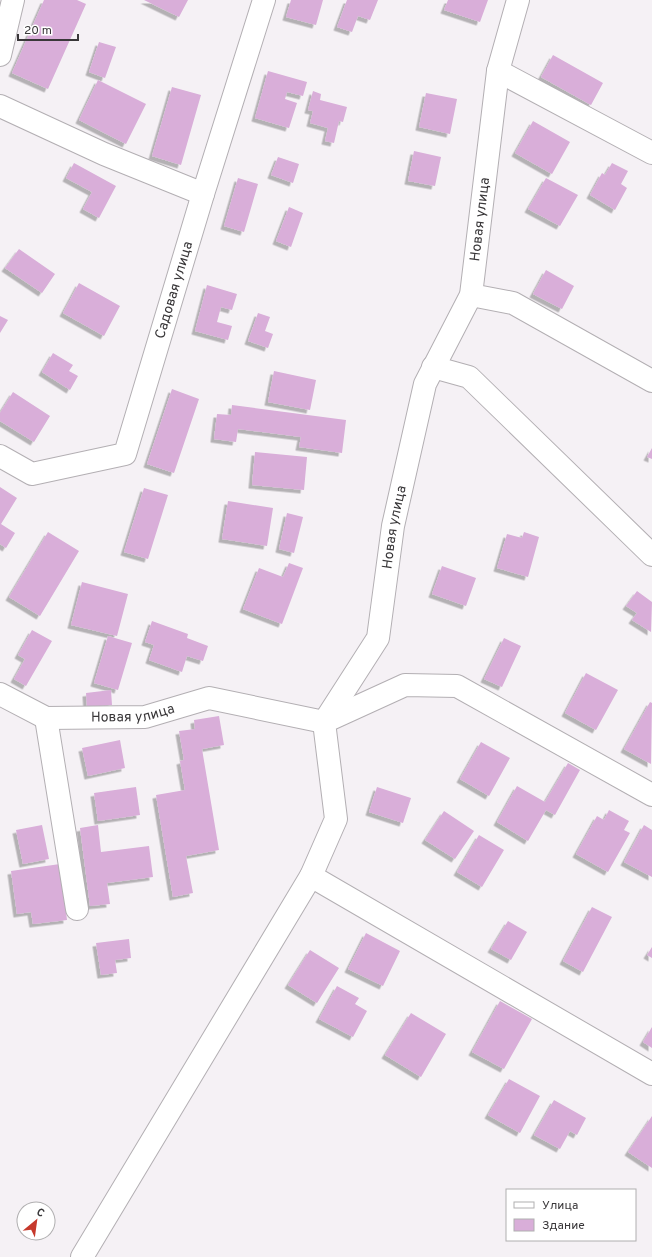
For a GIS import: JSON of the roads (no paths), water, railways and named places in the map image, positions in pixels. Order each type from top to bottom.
[{"type":"street","points":[[0,55],[13,0]]},
{"type":"street","name":"Садовая улица","points":[[0,456],[32,474],[125,454],[203,194],[264,0]]},
{"type":"street","name":"Новая улица","points":[[0,694],[46,718],[145,716],[209,698],[324,722],[378,638],[393,526],[425,384],[472,295],[498,71],[518,0]]},
{"type":"street","points":[[498,71],[652,153]]},
{"type":"street","points":[[0,106],[104,154],[203,194]]},
{"type":"street","points":[[472,295],[513,303],[652,381]]},
{"type":"street","points":[[433,367],[469,377],[652,555]]},
{"type":"street","points":[[82,1257],[311,876],[336,819],[324,722],[406,685],[457,686],[652,795]]},
{"type":"street","points":[[46,718],[77,909]]},
{"type":"street","points":[[311,876],[652,1074]]}]
